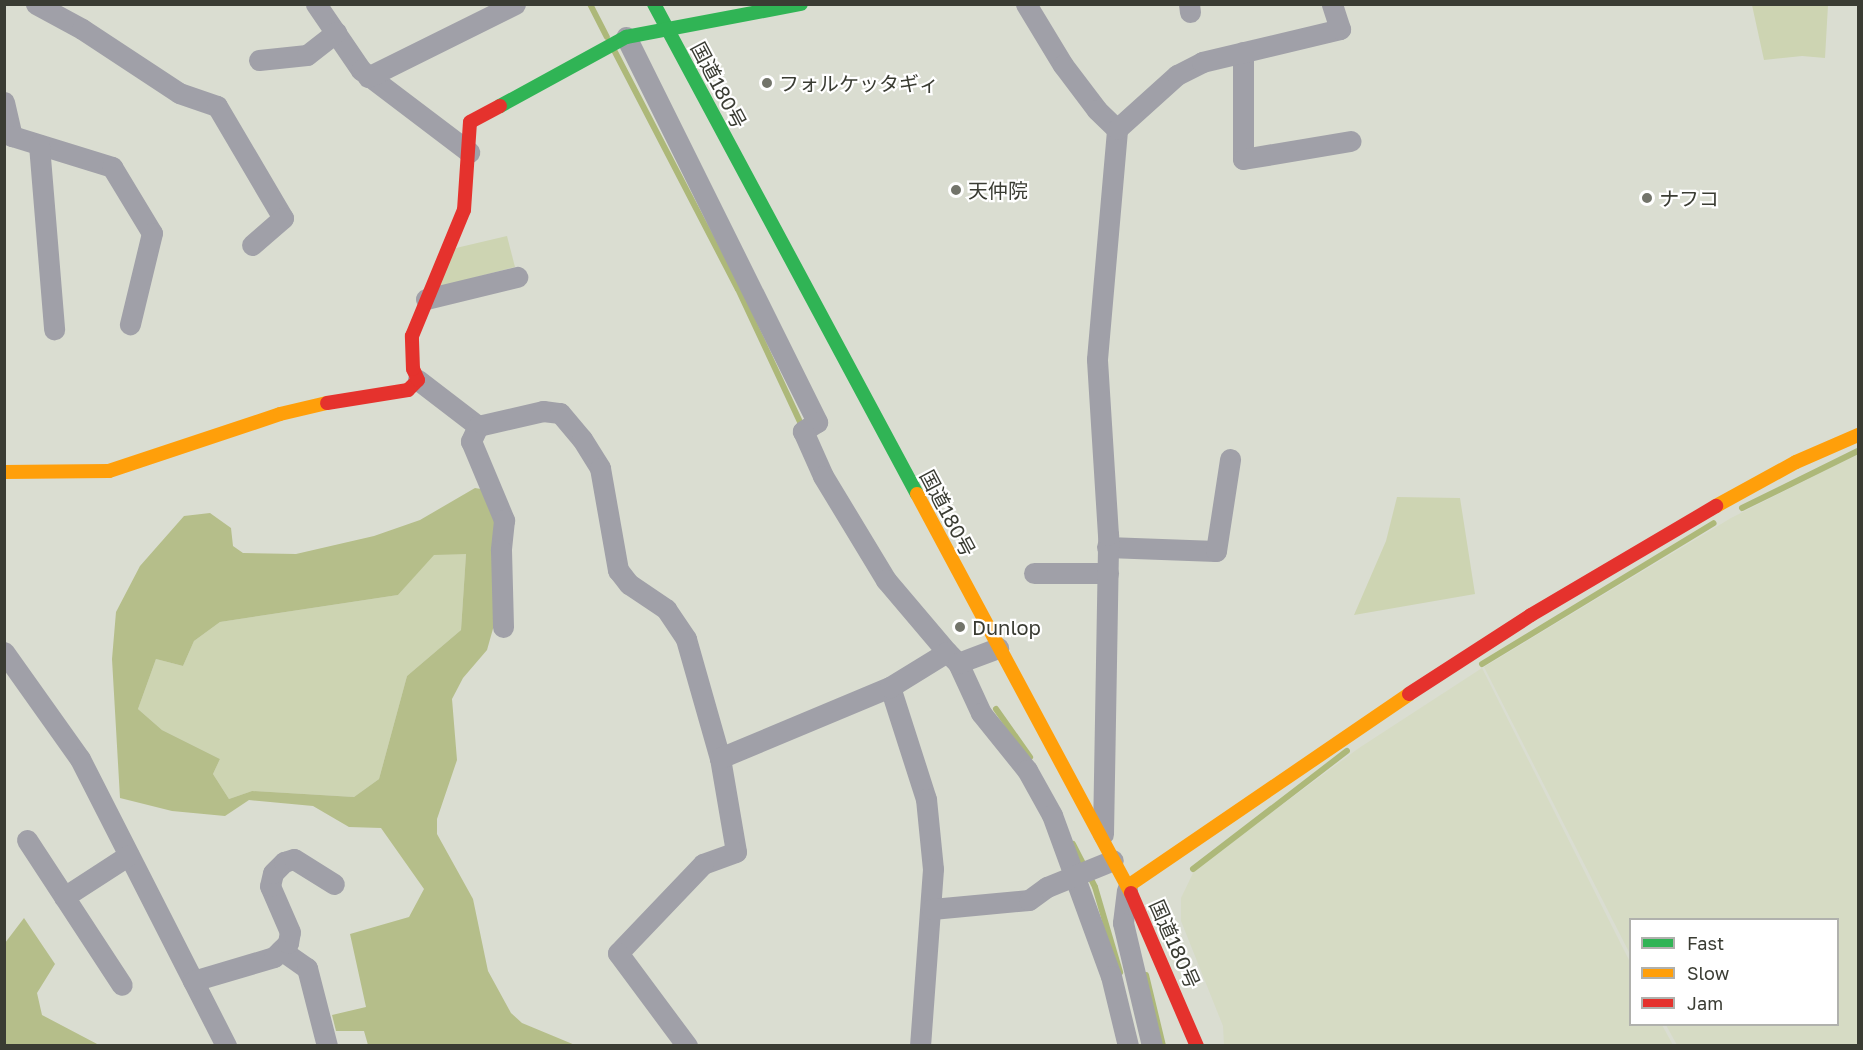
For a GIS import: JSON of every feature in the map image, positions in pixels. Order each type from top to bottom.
[{"type":"main road","name":"国道180号","points":[[654,4],[998,648],[1128,886],[1197,1046]]},
{"type":"main road","points":[[4,472],[109,471],[280,414],[360,395],[408,390],[418,380],[413,369],[412,336],[464,210],[470,122],[626,38],[666,28],[801,4]]},
{"type":"main road","points":[[1128,886],[1366,721],[1531,615],[1688,521],[1796,462],[1858,435]]},
{"type":"street","points":[[36,4],[82,29],[179,93],[217,106],[284,218],[252,245]]},
{"type":"street","points":[[316,4],[369,77],[469,152]]},
{"type":"street","points":[[369,77],[515,4]]},
{"type":"street","points":[[1026,4],[1063,65],[1097,110],[1117,129]]},
{"type":"street","points":[[1102,839],[1108,573],[1097,359],[1117,129],[1178,75],[1202,62],[1340,29],[1332,4]]},
{"type":"street","points":[[259,60],[307,55],[336,32]]},
{"type":"street","points":[[626,38],[818,423],[803,431],[823,476],[886,580],[953,657],[981,713],[1027,770],[1084,873],[1128,1046]]},
{"type":"street","points":[[1242,52],[1243,159],[1350,141]]},
{"type":"street","points":[[4,102],[12,136],[112,166],[152,233],[130,324]]},
{"type":"street","points":[[39,145],[54,329]]},
{"type":"street","points":[[426,299],[517,277]]},
{"type":"street","points":[[418,380],[478,426],[553,411],[582,439],[600,468],[618,570],[629,584],[666,609],[681,626],[720,758],[736,852],[703,864],[618,953],[687,1046]]},
{"type":"street","points":[[478,426],[471,441],[504,520],[501,550],[503,627]]},
{"type":"street","points":[[1107,547],[1216,551],[1230,459]]},
{"type":"street","points":[[1034,573],[1108,573]]},
{"type":"street","points":[[720,758],[890,687],[953,657],[998,648]]},
{"type":"street","points":[[4,652],[80,759],[226,1046]]},
{"type":"street","points":[[890,687],[926,799],[933,869],[932,909],[920,1046]]},
{"type":"street","points":[[27,840],[122,985]]},
{"type":"street","points":[[64,897],[129,855]]},
{"type":"street","points":[[193,981],[274,957],[281,950],[290,932],[270,886],[273,873],[294,859],[334,884]]},
{"type":"street","points":[[932,909],[1029,900],[1113,860]]},
{"type":"street","points":[[1128,886],[1123,923],[1152,1046]]},
{"type":"street","points":[[281,950],[307,968],[327,1046]]},
{"type":"shaded area","points":[[1752,5],[1828,5],[1825,58],[1802,56],[1764,60]]},
{"type":"shaded area","points":[[507,236],[515,267],[435,288],[456,248]]},
{"type":"shaded area","points":[[1858,454],[1858,1045],[1677,1045],[1667,1026],[1839,1026],[1839,918],[1629,918],[1629,952],[1484,667],[1731,518]]},
{"type":"shaded area","points":[[1397,497],[1460,498],[1475,594],[1354,615],[1386,541]]},
{"type":"shaded area","points":[[434,554],[466,554],[461,630],[407,676],[379,779],[354,797],[252,791],[229,799],[213,774],[220,759],[162,730],[138,709],[156,659],[183,666],[194,641],[220,622],[398,595]]},
{"type":"shaded area","points":[[1482,668],[1629,960],[1629,1026],[1663,1026],[1673,1045],[1224,1045],[1223,1026],[1181,921],[1181,898],[1195,869],[1359,748]]},
{"type":"green space","points":[[475,488],[487,490],[495,513],[496,618],[487,650],[463,678],[452,699],[457,760],[437,819],[437,834],[473,899],[488,971],[511,1013],[522,1023],[575,1045],[368,1045],[364,1031],[336,1031],[332,1015],[366,1007],[350,934],[409,917],[424,889],[381,828],[349,827],[313,806],[249,800],[225,816],[172,811],[120,798],[112,659],[116,612],[140,566],[184,516],[210,513],[231,528],[233,546],[243,553],[296,554],[374,536],[420,520]],"holes":[[[466,554],[461,630],[407,676],[379,779],[354,797],[252,791],[229,799],[213,774],[220,759],[162,730],[138,709],[156,659],[183,666],[194,641],[220,622],[398,595],[434,555]]]},
{"type":"green space","points":[[24,918],[55,964],[37,993],[42,1015],[99,1045],[5,1045],[5,943]]},
{"type":"waterway","points":[[590,4],[607,37]]},
{"type":"waterway","points":[[615,52],[738,289],[801,424]]},
{"type":"waterway","points":[[1742,508],[1858,451]]},
{"type":"waterway","points":[[1482,664],[1714,523]]},
{"type":"waterway","points":[[996,709],[1030,757]]},
{"type":"waterway","points":[[1193,869],[1347,751]]},
{"type":"waterway","points":[[1073,844],[1095,887],[1120,972]]},
{"type":"waterway","points":[[1146,975],[1163,1046]]},
{"type":"traffic: fast","points":[[654,4],[917,494]]},
{"type":"traffic: fast","points":[[500,106],[626,37],[801,4]]},
{"type":"traffic: slow","points":[[4,472],[109,471],[280,414],[327,403]]},
{"type":"traffic: slow","points":[[1716,506],[1796,462],[1858,435]]},
{"type":"traffic: slow","points":[[917,494],[1131,893]]},
{"type":"traffic: slow","points":[[1128,886],[1409,694]]},
{"type":"traffic: jam","points":[[327,403],[408,390],[418,380],[413,369],[412,336],[464,210],[470,122],[500,106]]},
{"type":"traffic: jam","points":[[1409,694],[1531,615],[1716,506]]},
{"type":"traffic: jam","points":[[1131,893],[1197,1046]]},
{"type":"place","name":"フォルケッタギィ","points":[[767,83]]},
{"type":"place","name":"天仲院","points":[[956,190]]},
{"type":"place","name":"ナフコ","points":[[1647,198]]},
{"type":"place","name":"Dunlop","points":[[960,627]]}]
